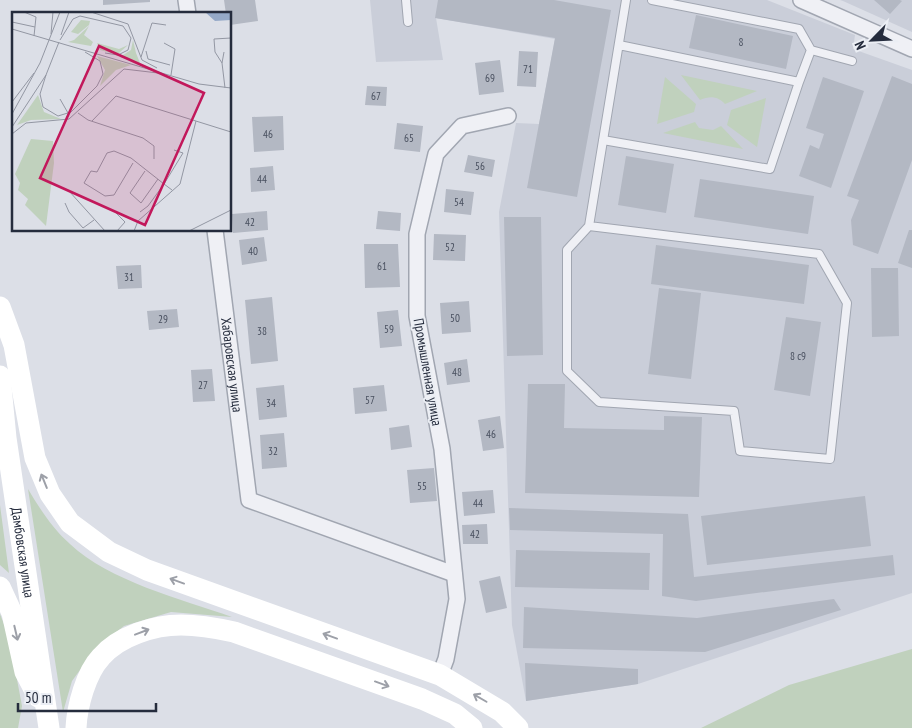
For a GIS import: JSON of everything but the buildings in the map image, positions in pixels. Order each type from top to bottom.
[{"type":"main road","points":[[0,307],[14,345],[35,458],[50,494],[70,522],[109,552],[147,570],[440,675],[502,712],[518,728]]},
{"type":"main road","name":"Дамбовская улица","points":[[0,376],[6,438],[48,721]]},
{"type":"main road","points":[[0,587],[12,613],[25,672],[48,721]]},
{"type":"main road","points":[[76,728],[86,680],[101,657],[121,640],[149,629],[179,625],[208,627],[234,632],[422,699],[454,714],[472,728]]},
{"type":"street","points":[[801,0],[912,49]]},
{"type":"street","name":"Промышленная улица","points":[[440,675],[446,659],[457,599],[442,449],[417,316],[417,234],[436,154],[462,126],[508,116]]},
{"type":"street","name":"Хабаровская улица","points":[[215,231],[249,500],[454,574]]},
{"type":"lane","points":[[406,0],[408,22]]},
{"type":"lane","points":[[589,226],[819,254],[847,303],[830,459],[740,451],[734,411],[599,402],[567,371],[567,250],[589,226],[626,0]]},
{"type":"lane","points":[[652,0],[799,29],[811,50],[852,61]]},
{"type":"lane","points":[[619,45],[799,82]]},
{"type":"lane","points":[[603,140],[770,169],[811,50]]},
{"type":"shaded area","points":[[370,0],[767,0],[855,35],[853,49],[912,70],[912,593],[638,684],[526,701],[512,625],[499,212],[516,123],[539,124],[555,39],[436,18],[443,60],[376,62]]},
{"type":"shaded area","points":[[840,0],[912,0],[912,32],[843,1]]},
{"type":"green space","points":[[681,75],[757,91],[725,104],[719,99],[713,98],[700,100]]},
{"type":"green space","points":[[665,77],[696,104],[694,112],[657,124]]},
{"type":"green space","points":[[766,98],[757,147],[727,125],[731,110]]},
{"type":"green space","points":[[695,122],[699,128],[713,130],[721,126],[743,149],[663,133]]},
{"type":"green space","points":[[28,489],[52,525],[86,557],[125,579],[146,588],[232,617],[171,612],[124,626],[96,648],[72,681],[63,712]]},
{"type":"green space","points":[[0,505],[9,573],[0,565]]},
{"type":"green space","points":[[0,614],[9,637],[22,706],[18,728],[0,728]]},
{"type":"green space","points":[[912,649],[912,728],[701,728],[789,685]]}]
